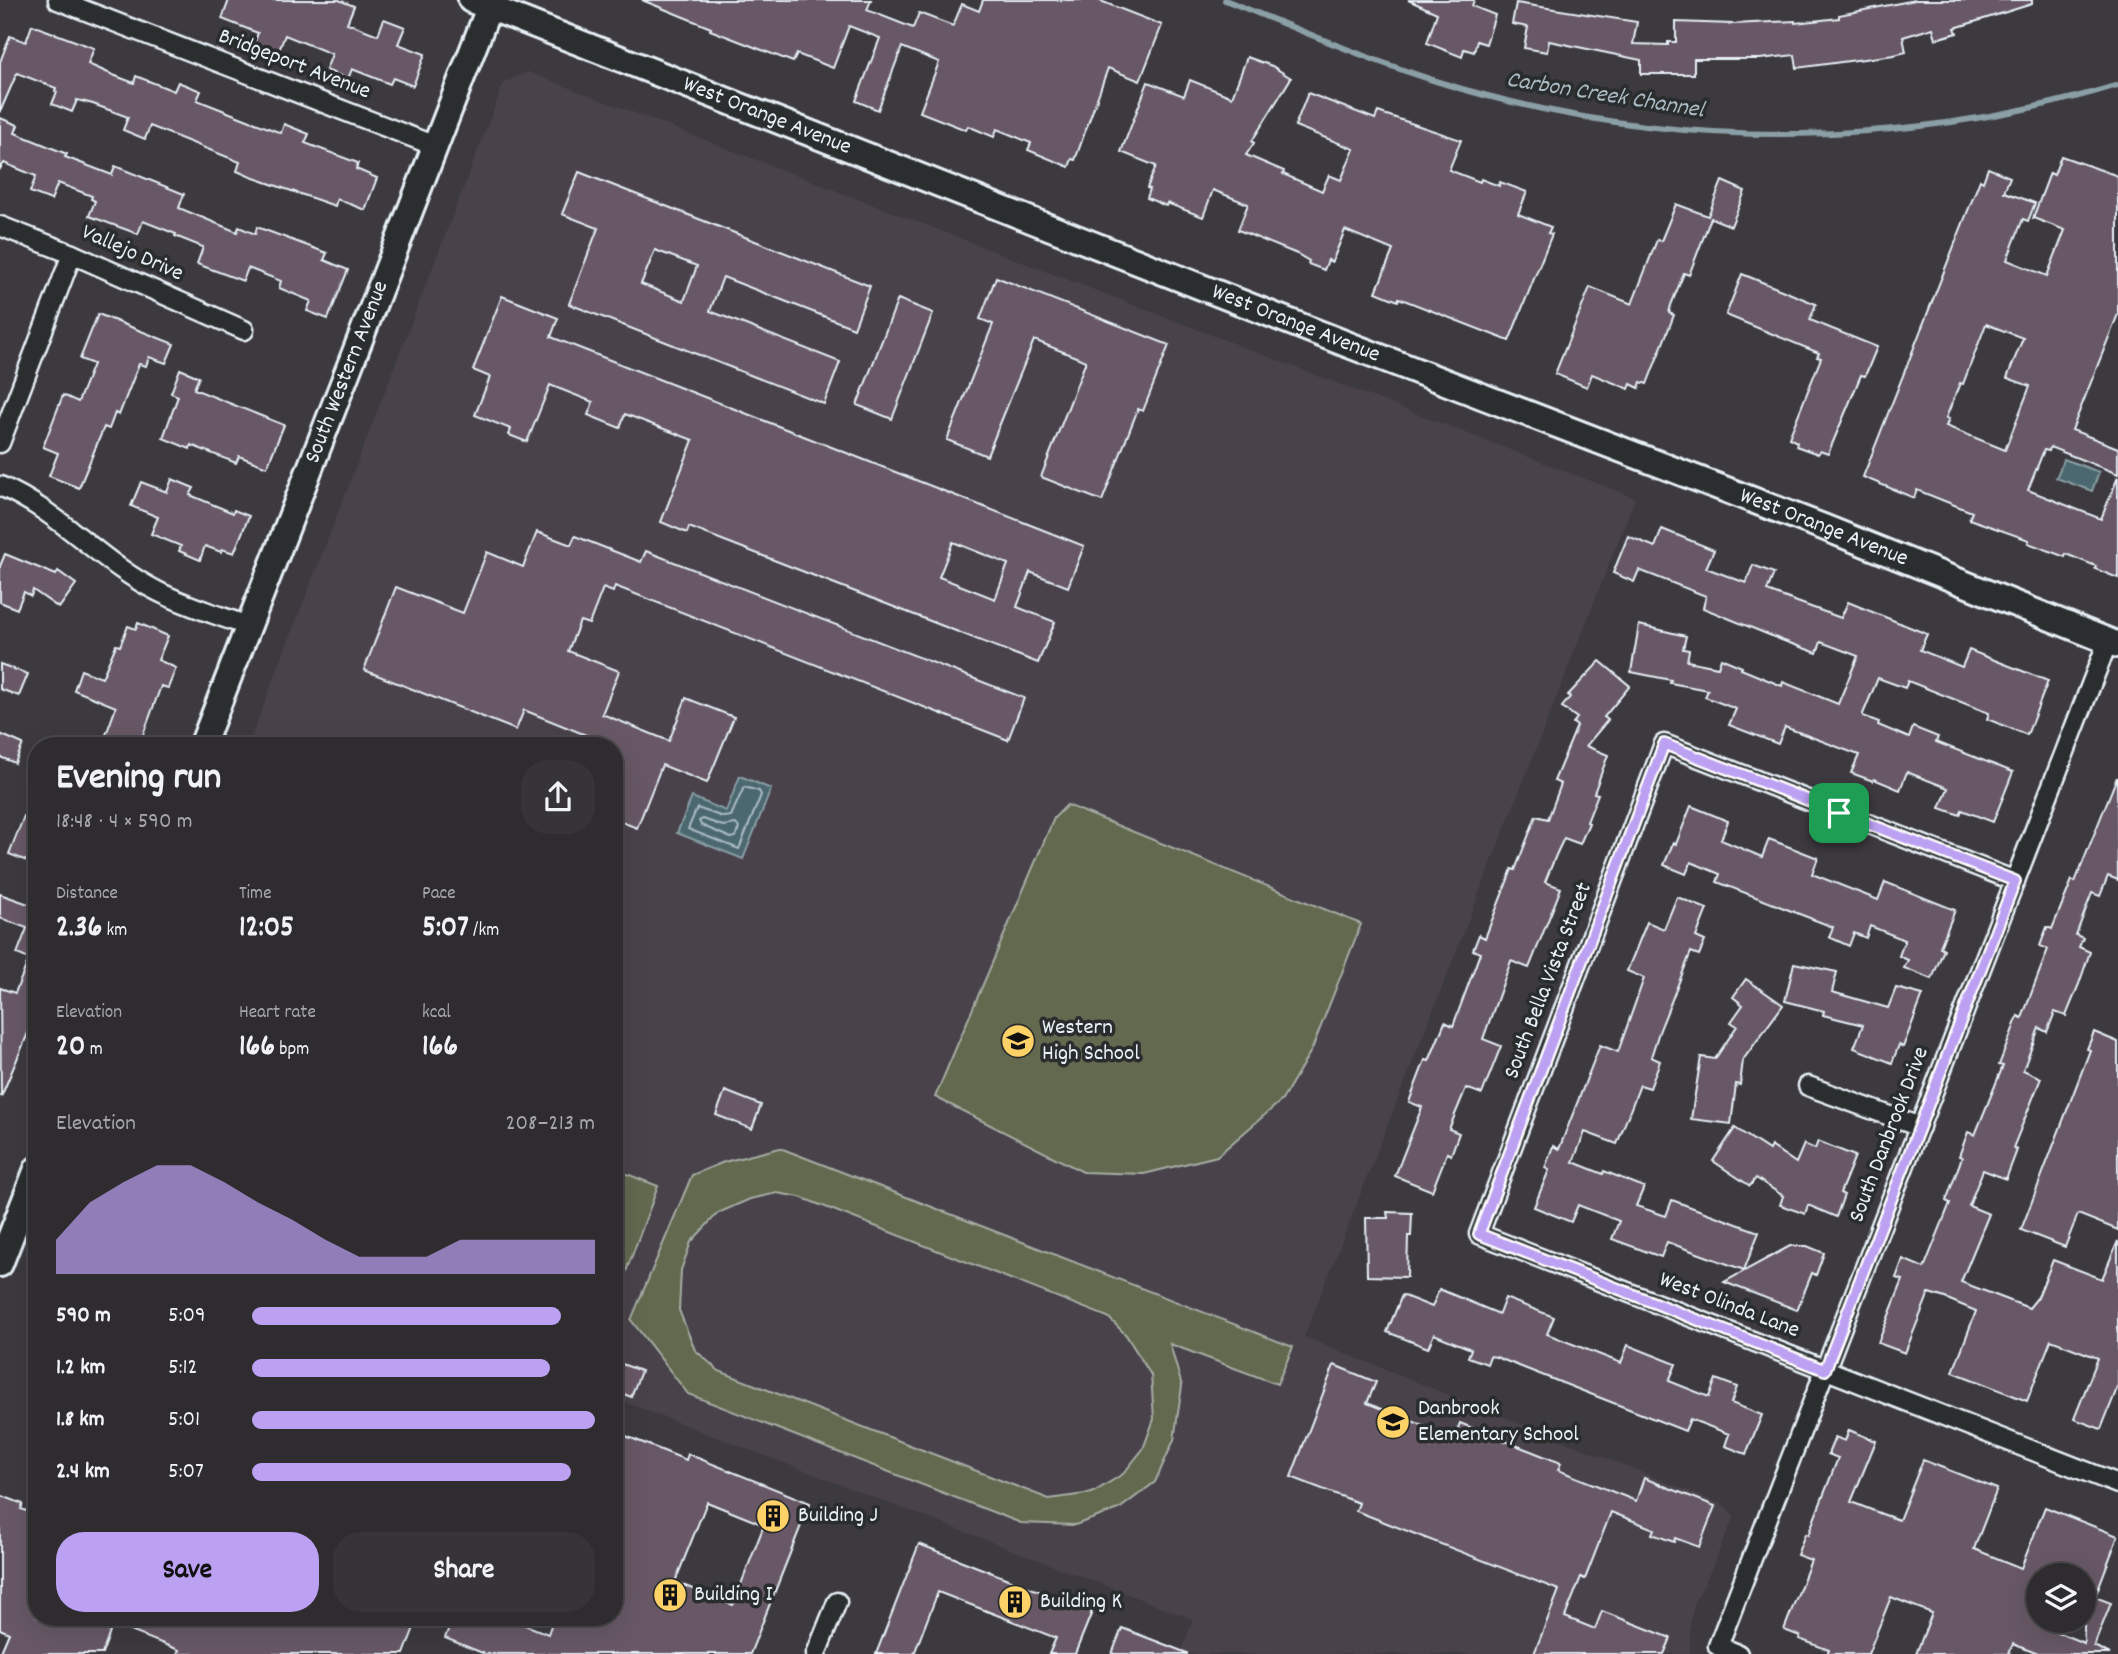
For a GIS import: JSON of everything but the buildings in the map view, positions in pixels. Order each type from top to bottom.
[{"type":"main road","name":"South Western Avenue","points":[[205,737],[435,146],[484,2]]},
{"type":"main road","name":"West Orange Avenue","points":[[484,2],[1349,345],[1786,512],[2113,643]]},
{"type":"main road","points":[[0,1264],[28,1192]]},
{"type":"street","name":"Bridgeport Avenue","points":[[58,0],[435,146]]},
{"type":"street","name":"Vallejo Drive","points":[[0,226],[72,254],[244,330]]},
{"type":"street","points":[[0,443],[72,254]]},
{"type":"street","points":[[0,486],[21,494],[157,591],[248,626]]},
{"type":"street","name":"South Danbrook Drive","points":[[1738,1654],[1718,1646],[2015,881],[2113,643]]},
{"type":"street","name":"South Bella Vista Street","points":[[1479,1234],[1664,744],[2015,881]]},
{"type":"street","points":[[1808,1086],[1920,1127]]},
{"type":"street","name":"West Olinda Lane","points":[[1479,1234],[2118,1484]]},
{"type":"street","points":[[816,1654],[837,1602]]},
{"type":"shaded area","name":"Western High School","points":[[528,72],[1635,498],[1304,1337],[1725,1506],[1734,1517],[1695,1600],[1690,1624],[1690,1654],[1181,1654],[1193,1619],[623,1401],[623,737],[251,737],[504,83]]},
{"type":"green space","points":[[1067,805],[1361,924],[1312,1049],[1282,1100],[1217,1156],[1144,1174],[1083,1172],[935,1097],[1054,818]]},
{"type":"green space","points":[[780,1148],[1293,1347],[1277,1384],[1170,1344],[1182,1386],[1174,1440],[1155,1482],[1119,1509],[1075,1525],[1021,1523],[688,1394],[631,1320],[692,1175],[724,1162]],"holes":[[[777,1193],[800,1197],[1108,1317],[1126,1335],[1151,1375],[1154,1419],[1143,1449],[1123,1474],[1092,1493],[1049,1499],[719,1371],[695,1350],[679,1310],[681,1270],[691,1242],[718,1213],[750,1199]]]},
{"type":"green space","points":[[623,1172],[658,1186],[623,1280]]},
{"type":"water","points":[[2064,459],[2099,472],[2092,491],[2056,478]]},
{"type":"water","points":[[740,776],[771,789],[743,859],[677,833],[692,797],[726,811]]},
{"type":"waterway","name":"Carbon Creek Channel","points":[[1225,0],[1353,52],[1451,86],[1562,113],[1641,125],[1721,132],[1802,134],[1882,130],[1962,120],[2041,105],[2118,85]]},
{"type":"place","name":"Western High School","points":[[1018,1041]]},
{"type":"place","name":"Danbrook Elementary School","points":[[1393,1422]]},
{"type":"place","name":"Building J","points":[[773,1516]]},
{"type":"place","name":"Building I","points":[[670,1595]]},
{"type":"place","name":"Building K","points":[[1015,1602]]},
{"type":"route","points":[[1664,744],[1839,813],[2015,881],[1825,1370],[1479,1234],[1664,744]]}]
